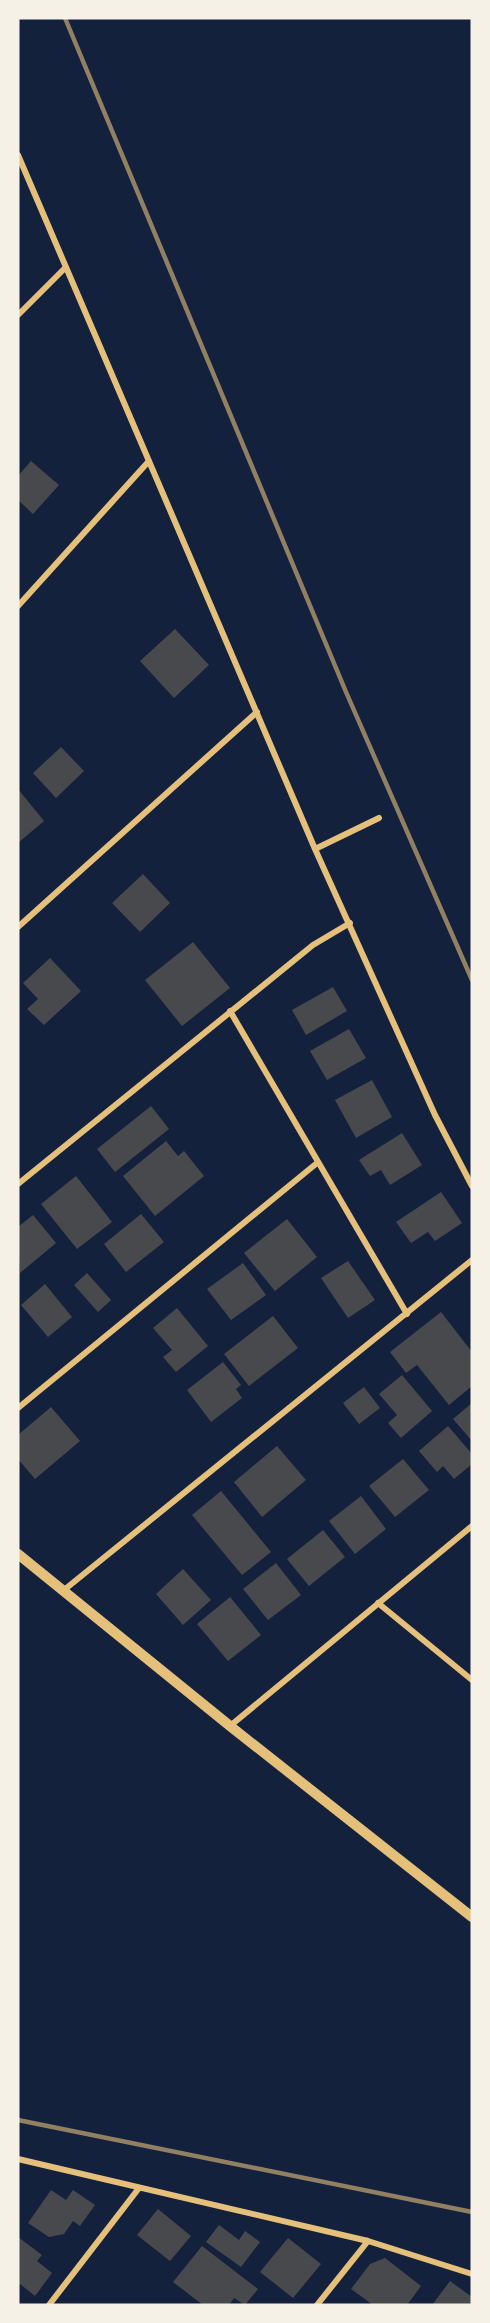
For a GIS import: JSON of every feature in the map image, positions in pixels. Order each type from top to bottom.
[{"type":"street","points":[[18,154],[315,849],[435,1114],[472,1186]]},
{"type":"street","points":[[18,315],[66,267]]},
{"type":"street","points":[[18,606],[149,460]]},
{"type":"street","points":[[18,927],[257,712]]},
{"type":"street","points":[[315,849],[379,818]]},
{"type":"street","points":[[18,1184],[313,945],[350,923]]},
{"type":"street","points":[[230,1011],[407,1314]]},
{"type":"street","points":[[18,1408],[317,1163]]},
{"type":"street","points":[[64,1590],[472,1260]]},
{"type":"street","points":[[230,1726],[472,1526]]},
{"type":"street","points":[[18,1554],[230,1726],[472,1917]]},
{"type":"street","points":[[378,1603],[472,1680]]},
{"type":"street","points":[[18,2160],[368,2241],[472,2274]]},
{"type":"street","points":[[49,2305],[139,2188]]},
{"type":"street","points":[[317,2305],[368,2241]]},
{"type":"building","points":[[31,461],[59,485],[33,514],[18,500],[18,476]]},
{"type":"building","points":[[175,629],[209,665],[174,698],[140,661]]},
{"type":"building","points":[[61,747],[84,771],[56,798],[33,773]]},
{"type":"building","points":[[18,789],[44,821],[18,843]]},
{"type":"building","points":[[143,874],[170,903],[140,932],[112,903]]},
{"type":"building","points":[[193,942],[230,988],[182,1026],[145,980]]},
{"type":"building","points":[[50,958],[81,991],[44,1025],[27,1009],[38,999],[23,983]]},
{"type":"building","points":[[333,987],[347,1011],[306,1035],[292,1010]]},
{"type":"building","points":[[349,1029],[366,1058],[327,1080],[310,1051]]},
{"type":"building","points":[[372,1080],[392,1117],[356,1138],[335,1100]]},
{"type":"building","points":[[151,1106],[169,1129],[115,1172],[97,1149]]},
{"type":"building","points":[[402,1133],[422,1165],[390,1185],[381,1170],[370,1176],[359,1160]]},
{"type":"building","points":[[166,1141],[178,1156],[184,1151],[204,1176],[155,1216],[123,1176]]},
{"type":"building","points":[[76,1176],[112,1222],[77,1249],[41,1204]]},
{"type":"building","points":[[441,1192],[462,1223],[435,1241],[428,1232],[411,1243],[396,1222]]},
{"type":"building","points":[[141,1214],[164,1242],[126,1272],[104,1244]]},
{"type":"building","points":[[33,1215],[56,1243],[20,1273],[18,1227]]},
{"type":"building","points":[[287,1219],[317,1257],[275,1291],[244,1253]]},
{"type":"building","points":[[348,1261],[375,1300],[348,1318],[321,1278]]},
{"type":"building","points":[[243,1263],[266,1295],[231,1320],[207,1289]]},
{"type":"building","points":[[87,1273],[111,1300],[98,1312],[74,1285]]},
{"type":"building","points":[[45,1284],[72,1317],[48,1337],[21,1305]]},
{"type":"building","points":[[177,1308],[208,1346],[176,1372],[163,1357],[172,1350],[153,1328]]},
{"type":"building","points":[[441,1312],[472,1352],[472,1386],[449,1405],[417,1365],[406,1373],[390,1352]]},
{"type":"building","points":[[273,1316],[298,1348],[249,1386],[224,1354]]},
{"type":"building","points":[[223,1362],[241,1385],[236,1389],[242,1398],[211,1422],[187,1390]]},
{"type":"building","points":[[402,1375],[432,1411],[401,1438],[388,1423],[397,1415],[379,1394]]},
{"type":"building","points":[[364,1387],[380,1408],[359,1424],[343,1403]]},
{"type":"building","points":[[472,1403],[472,1441],[453,1419]]},
{"type":"building","points":[[51,1407],[80,1441],[35,1479],[18,1459],[18,1435]]},
{"type":"building","points":[[448,1426],[472,1454],[472,1464],[454,1479],[443,1466],[437,1472],[419,1451]]},
{"type":"building","points":[[277,1446],[306,1480],[262,1517],[234,1482]]},
{"type":"building","points":[[403,1459],[429,1490],[395,1517],[369,1486]]},
{"type":"building","points":[[221,1491],[271,1552],[242,1575],[192,1515]]},
{"type":"building","points":[[361,1496],[386,1529],[355,1554],[329,1521]]},
{"type":"building","points":[[323,1530],[345,1557],[309,1586],[287,1559]]},
{"type":"building","points":[[276,1563],[301,1595],[268,1620],[243,1589]]},
{"type":"building","points":[[183,1569],[211,1600],[183,1625],[156,1594]]},
{"type":"building","points":[[230,1597],[261,1635],[228,1661],[197,1624]]},
{"type":"building","points":[[51,2190],[66,2200],[73,2190],[95,2205],[80,2226],[73,2221],[64,2234],[49,2237],[28,2223]]},
{"type":"building","points":[[158,2209],[191,2236],[170,2261],[137,2235]]},
{"type":"building","points":[[219,2225],[239,2240],[245,2231],[260,2242],[241,2267],[206,2242]]},
{"type":"building","points":[[18,2237],[42,2255],[37,2261],[52,2273],[35,2296],[20,2284],[18,2286]]},
{"type":"building","points":[[288,2238],[321,2264],[293,2298],[260,2272]]},
{"type":"building","points":[[202,2246],[258,2289],[245,2305],[234,2298],[229,2305],[203,2305],[173,2282]]},
{"type":"building","points":[[385,2258],[421,2286],[407,2305],[373,2305],[351,2289],[370,2264]]},
{"type":"building","points":[[450,2281],[472,2297],[472,2305],[432,2305]]},
{"type":"railway","points":[[65,18],[346,692],[472,980]]},
{"type":"railway","points":[[18,2120],[472,2212]]}]
